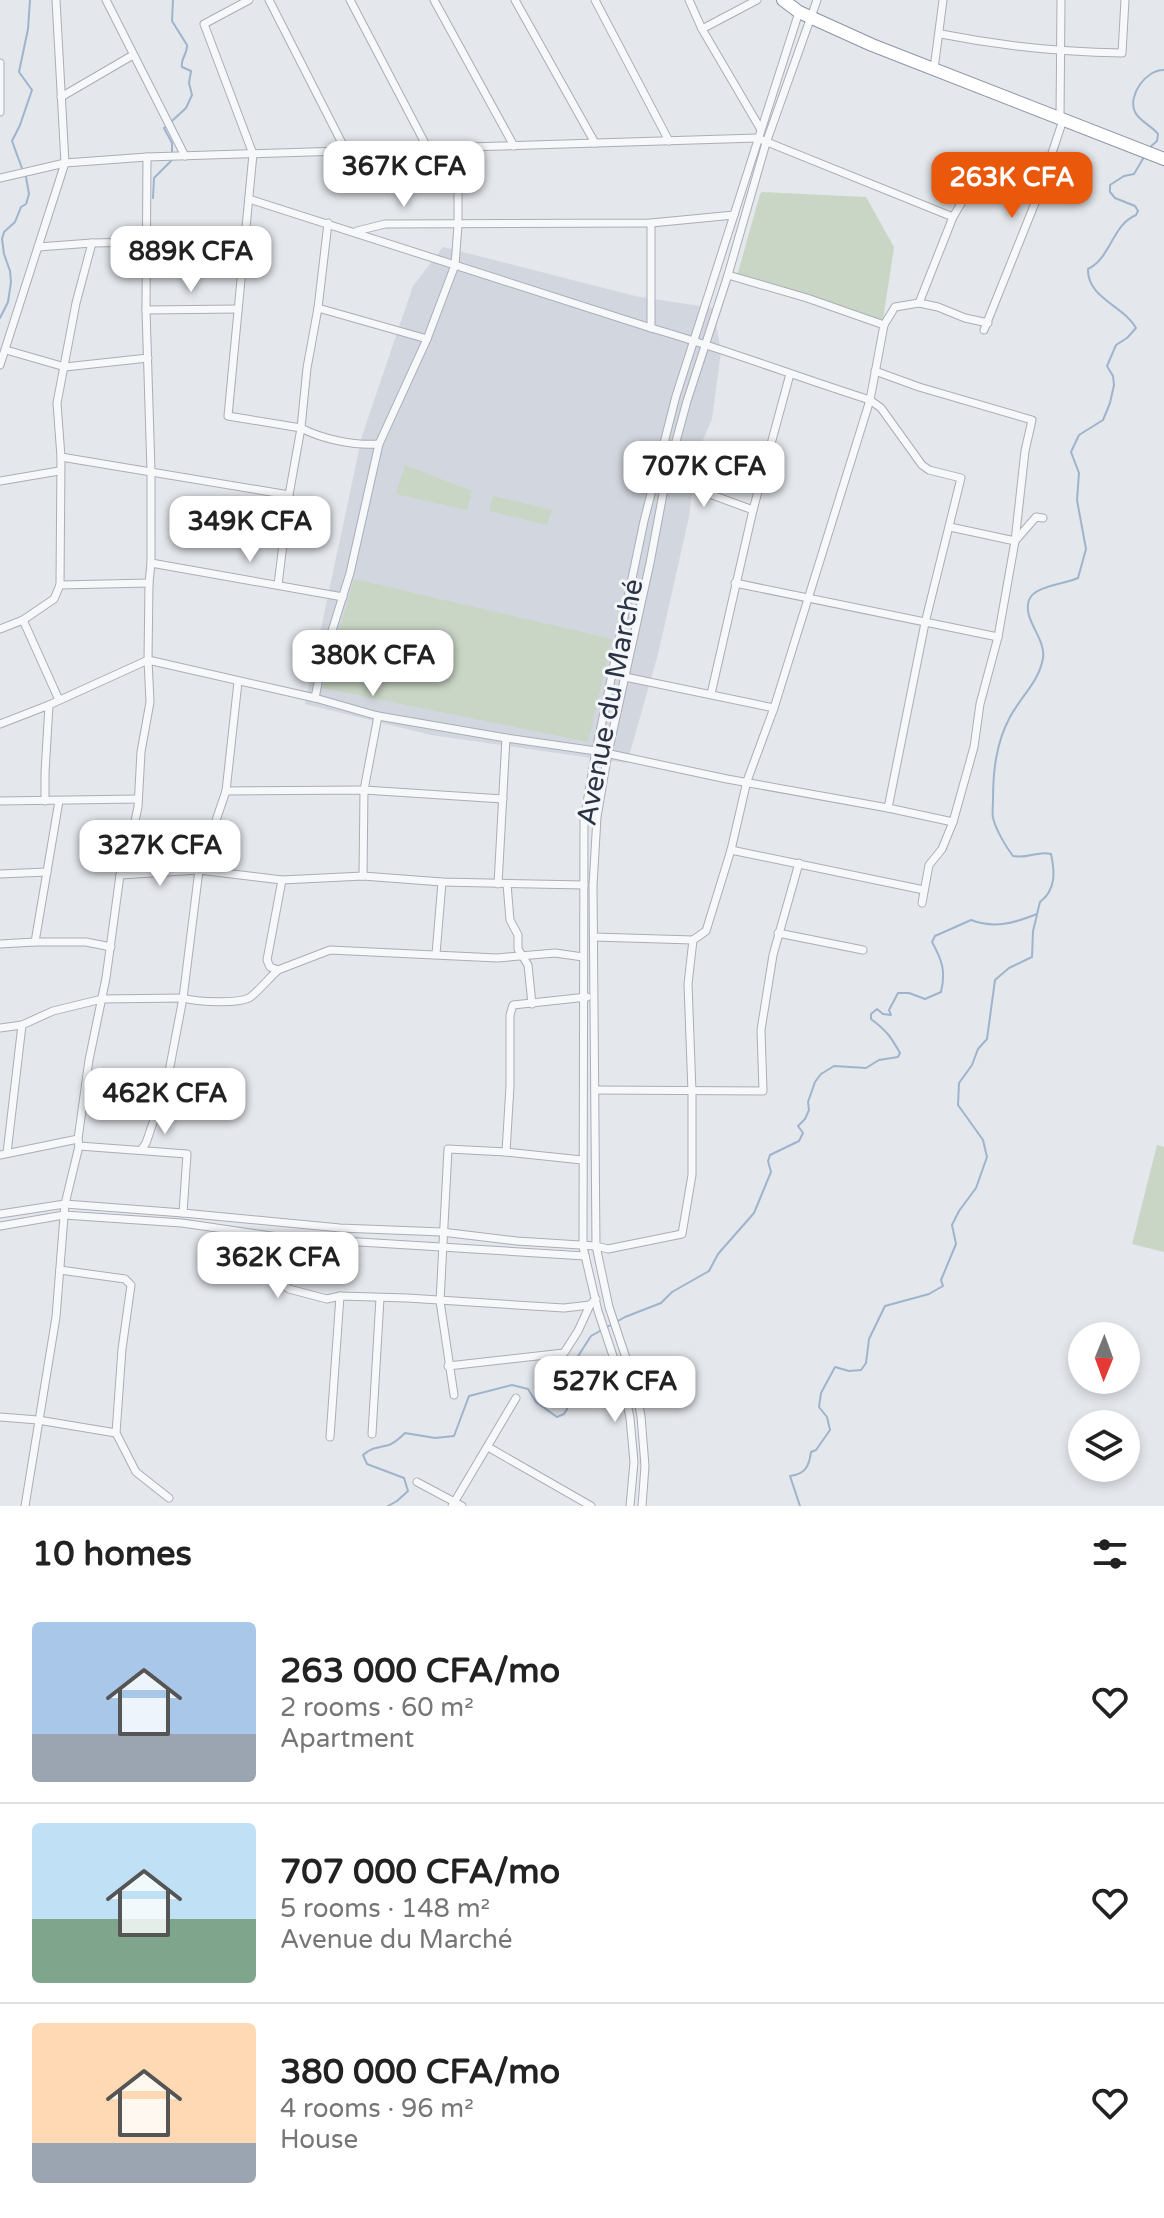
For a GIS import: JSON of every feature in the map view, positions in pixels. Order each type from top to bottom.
[{"type":"highway","points":[[783,0],[805,15],[934,70],[1164,159]]},
{"type":"street","points":[[0,365],[65,163],[56,0]]},
{"type":"street","points":[[106,0],[185,156]]},
{"type":"street","points":[[249,0],[204,24],[253,154],[228,416],[301,428],[324,437],[379,444]]},
{"type":"street","points":[[269,0],[346,151]]},
{"type":"street","points":[[350,0],[428,149]]},
{"type":"street","points":[[434,0],[514,146]]},
{"type":"street","points":[[515,0],[595,143]]},
{"type":"street","points":[[595,0],[669,141]]},
{"type":"street","points":[[689,0],[702,29],[760,128]]},
{"type":"street","points":[[702,29],[757,0]]},
{"type":"street","points":[[805,15],[817,0]]},
{"type":"street","points":[[934,70],[943,0]]},
{"type":"street","points":[[594,937],[693,940],[706,931],[731,850],[747,781],[774,708],[870,400],[884,325],[895,307],[919,303],[986,326],[1037,198],[1062,120],[1061,0]]},
{"type":"street","points":[[941,34],[1061,52],[1122,53],[1125,0]]},
{"type":"street","name":"Avenue du Marché","points":[[630,1506],[634,1462],[630,1418],[624,1389],[593,1302],[584,1251],[584,820],[644,521],[676,396],[760,128],[805,15]]},
{"type":"street","name":"Avenue du Marché","points":[[642,1506],[645,1466],[641,1416],[634,1382],[609,1307],[596,1246],[593,886],[597,817],[666,478],[805,15]]},
{"type":"street","points":[[61,97],[133,55]]},
{"type":"street","points":[[0,63],[0,112]]},
{"type":"street","points":[[0,178],[65,163],[147,157],[757,138],[953,217]]},
{"type":"street","points":[[315,698],[322,663],[350,573],[379,444],[427,339],[455,265],[458,148]]},
{"type":"street","points":[[25,1506],[56,1317],[65,1204],[111,947],[120,875],[129,849],[138,799],[141,752],[150,702],[151,471],[145,242],[147,157]]},
{"type":"street","points":[[919,303],[953,217],[976,178],[1037,198]]},
{"type":"street","points":[[249,199],[706,343],[870,400],[881,408],[922,465],[929,470],[961,478],[925,623],[888,808]]},
{"type":"street","points":[[355,231],[385,224],[651,223],[734,215]]},
{"type":"street","points":[[278,585],[328,223]]},
{"type":"street","points":[[651,223],[651,328]]},
{"type":"street","points":[[38,247],[145,242]]},
{"type":"street","points":[[0,629],[23,620],[54,599],[60,585],[61,457],[57,403],[76,303],[92,243]]},
{"type":"street","points":[[728,275],[884,325]]},
{"type":"street","points":[[318,308],[427,339]]},
{"type":"street","points":[[146,310],[238,309]]},
{"type":"street","points":[[6,350],[65,367],[148,358]]},
{"type":"street","points":[[875,371],[1032,420],[998,637],[980,704],[974,747],[953,822],[942,849],[929,865],[922,903]]},
{"type":"street","points":[[711,694],[753,510],[790,374]]},
{"type":"street","points":[[676,396],[687,401]]},
{"type":"street","points":[[61,457],[289,495]]},
{"type":"street","points":[[0,481],[59,471]]},
{"type":"street","points":[[666,478],[753,510]]},
{"type":"street","points":[[1015,541],[1036,517],[1043,518]]},
{"type":"street","points":[[644,521],[657,524]]},
{"type":"street","points":[[950,527],[1015,541]]},
{"type":"street","points":[[151,563],[343,597]]},
{"type":"street","points":[[60,585],[149,583]]},
{"type":"street","points":[[735,583],[998,637]]},
{"type":"street","points":[[23,620],[59,700]]},
{"type":"street","points":[[0,724],[148,660],[315,698],[378,716],[608,753],[953,822]]},
{"type":"street","points":[[625,677],[774,708]]},
{"type":"street","points":[[141,1150],[167,1082],[183,998],[199,870],[226,791],[238,682]]},
{"type":"street","points":[[45,801],[49,705]]},
{"type":"street","points":[[363,876],[364,790],[378,716]]},
{"type":"street","points":[[506,738],[502,884],[510,920],[518,935],[518,949],[528,965],[532,1004]]},
{"type":"street","points":[[226,791],[364,790],[503,799]]},
{"type":"street","points":[[0,801],[138,799]]},
{"type":"street","points":[[35,942],[59,801]]},
{"type":"street","points":[[731,850],[924,890]]},
{"type":"street","points":[[595,1090],[763,1091],[761,1030],[778,933],[799,863]]},
{"type":"street","points":[[120,875],[199,870],[282,880],[363,876],[442,882],[593,886]]},
{"type":"street","points":[[0,874],[47,872]]},
{"type":"street","points":[[278,970],[270,967],[267,960],[282,880]]},
{"type":"street","points":[[436,954],[442,882]]},
{"type":"street","points":[[778,933],[863,950]]},
{"type":"street","points":[[0,1226],[64,1215],[182,1223],[278,1237],[584,1251],[596,1246],[608,1249],[682,1234],[692,1175],[688,984],[693,940]]},
{"type":"street","points":[[0,944],[86,942],[111,947]]},
{"type":"street","points":[[0,1028],[22,1025],[53,1011],[102,999],[183,998],[211,1003],[248,998],[278,970],[330,950],[497,958],[555,953],[583,957]]},
{"type":"street","points":[[506,1152],[510,1015],[513,1005],[594,997]]},
{"type":"street","points":[[22,1025],[4,1154],[78,1142],[187,1154],[183,1213]]},
{"type":"street","points":[[454,1395],[440,1301],[448,1149],[582,1160]]},
{"type":"street","points":[[0,1214],[65,1204],[340,1228],[442,1232],[584,1251]]},
{"type":"street","points":[[278,1237],[279,1281],[289,1289],[327,1299],[340,1296],[407,1298],[564,1308],[593,1302]]},
{"type":"street","points":[[60,1270],[125,1279],[131,1285],[122,1349],[116,1433],[136,1472],[169,1498]]},
{"type":"street","points":[[330,1437],[340,1296]]},
{"type":"street","points":[[372,1434],[380,1298]]},
{"type":"street","points":[[448,1366],[564,1353],[593,1302]]},
{"type":"street","points":[[417,1482],[457,1505],[516,1398]]},
{"type":"street","points":[[0,1417],[116,1433]]},
{"type":"street","points":[[488,1447],[591,1506]]},
{"type":"shaded area","points":[[443,247],[635,296],[713,308],[721,352],[712,419],[697,454],[689,517],[658,654],[627,763],[431,735],[305,704],[362,436],[413,286]]},
{"type":"green space","points":[[762,192],[866,197],[894,247],[883,320],[737,276]]},
{"type":"green space","points":[[405,465],[472,491],[467,510],[396,494]]},
{"type":"green space","points":[[493,496],[552,510],[547,525],[489,511]]},
{"type":"green space","points":[[354,579],[612,639],[588,742],[323,688]]},
{"type":"green space","points":[[1157,1145],[1164,1147],[1164,1252],[1132,1244]]},
{"type":"waterway","points":[[23,171],[12,141],[32,90],[19,72],[28,29],[30,0]]},
{"type":"waterway","points":[[172,121],[186,108],[192,95],[189,83],[191,71],[182,67],[187,45],[172,21],[173,0]]},
{"type":"waterway","points":[[1149,148],[1157,141],[1158,134],[1137,115],[1134,98],[1145,78],[1164,70]]},
{"type":"waterway","points":[[167,126],[164,128],[172,143],[172,152]]},
{"type":"waterway","points":[[388,1506],[408,1491],[404,1478],[367,1464],[363,1455],[391,1444],[405,1433],[435,1438],[454,1436],[469,1396],[512,1385],[528,1389],[536,1402],[557,1417],[564,1414],[571,1367],[591,1336],[625,1317],[661,1303],[672,1292],[709,1271],[718,1254],[754,1213],[771,1172],[770,1155],[799,1141],[803,1133],[798,1126],[809,1110],[808,1102],[821,1074],[834,1066],[866,1068],[879,1060],[898,1057],[900,1053],[894,1043],[871,1019],[871,1014],[877,1009],[891,1015],[889,1010],[898,993],[925,999],[941,992],[943,972],[932,942],[935,936],[971,920],[1004,924],[1037,914],[1053,880],[1051,854],[1013,856],[1007,848],[993,818],[995,768],[1005,727],[1038,674],[1043,658],[1041,643],[1029,614],[1029,600],[1043,588],[1078,578],[1086,549],[1077,500],[1079,473],[1071,452],[1079,435],[1103,420],[1114,385],[1107,366],[1116,345],[1136,328],[1093,287],[1088,269],[1102,257],[1122,226],[1136,215],[1138,211],[1135,206],[1115,198],[1110,192],[1110,185],[1134,174],[1144,157]]},
{"type":"waterway","points":[[153,198],[154,178],[171,158]]},
{"type":"waterway","points":[[0,318],[8,302],[11,282],[2,239],[4,232],[15,222],[21,207],[26,204],[29,194],[26,177]]},
{"type":"waterway","points":[[800,1506],[790,1476],[805,1469],[811,1452],[816,1450],[830,1430],[827,1417],[819,1407],[821,1393],[835,1367],[861,1370],[866,1363],[869,1339],[885,1306],[929,1294],[943,1286],[941,1280],[956,1244],[952,1225],[976,1188],[987,1157],[983,1140],[958,1105],[959,1083],[987,1039],[995,980],[1009,968],[1032,957],[1037,915]]}]
